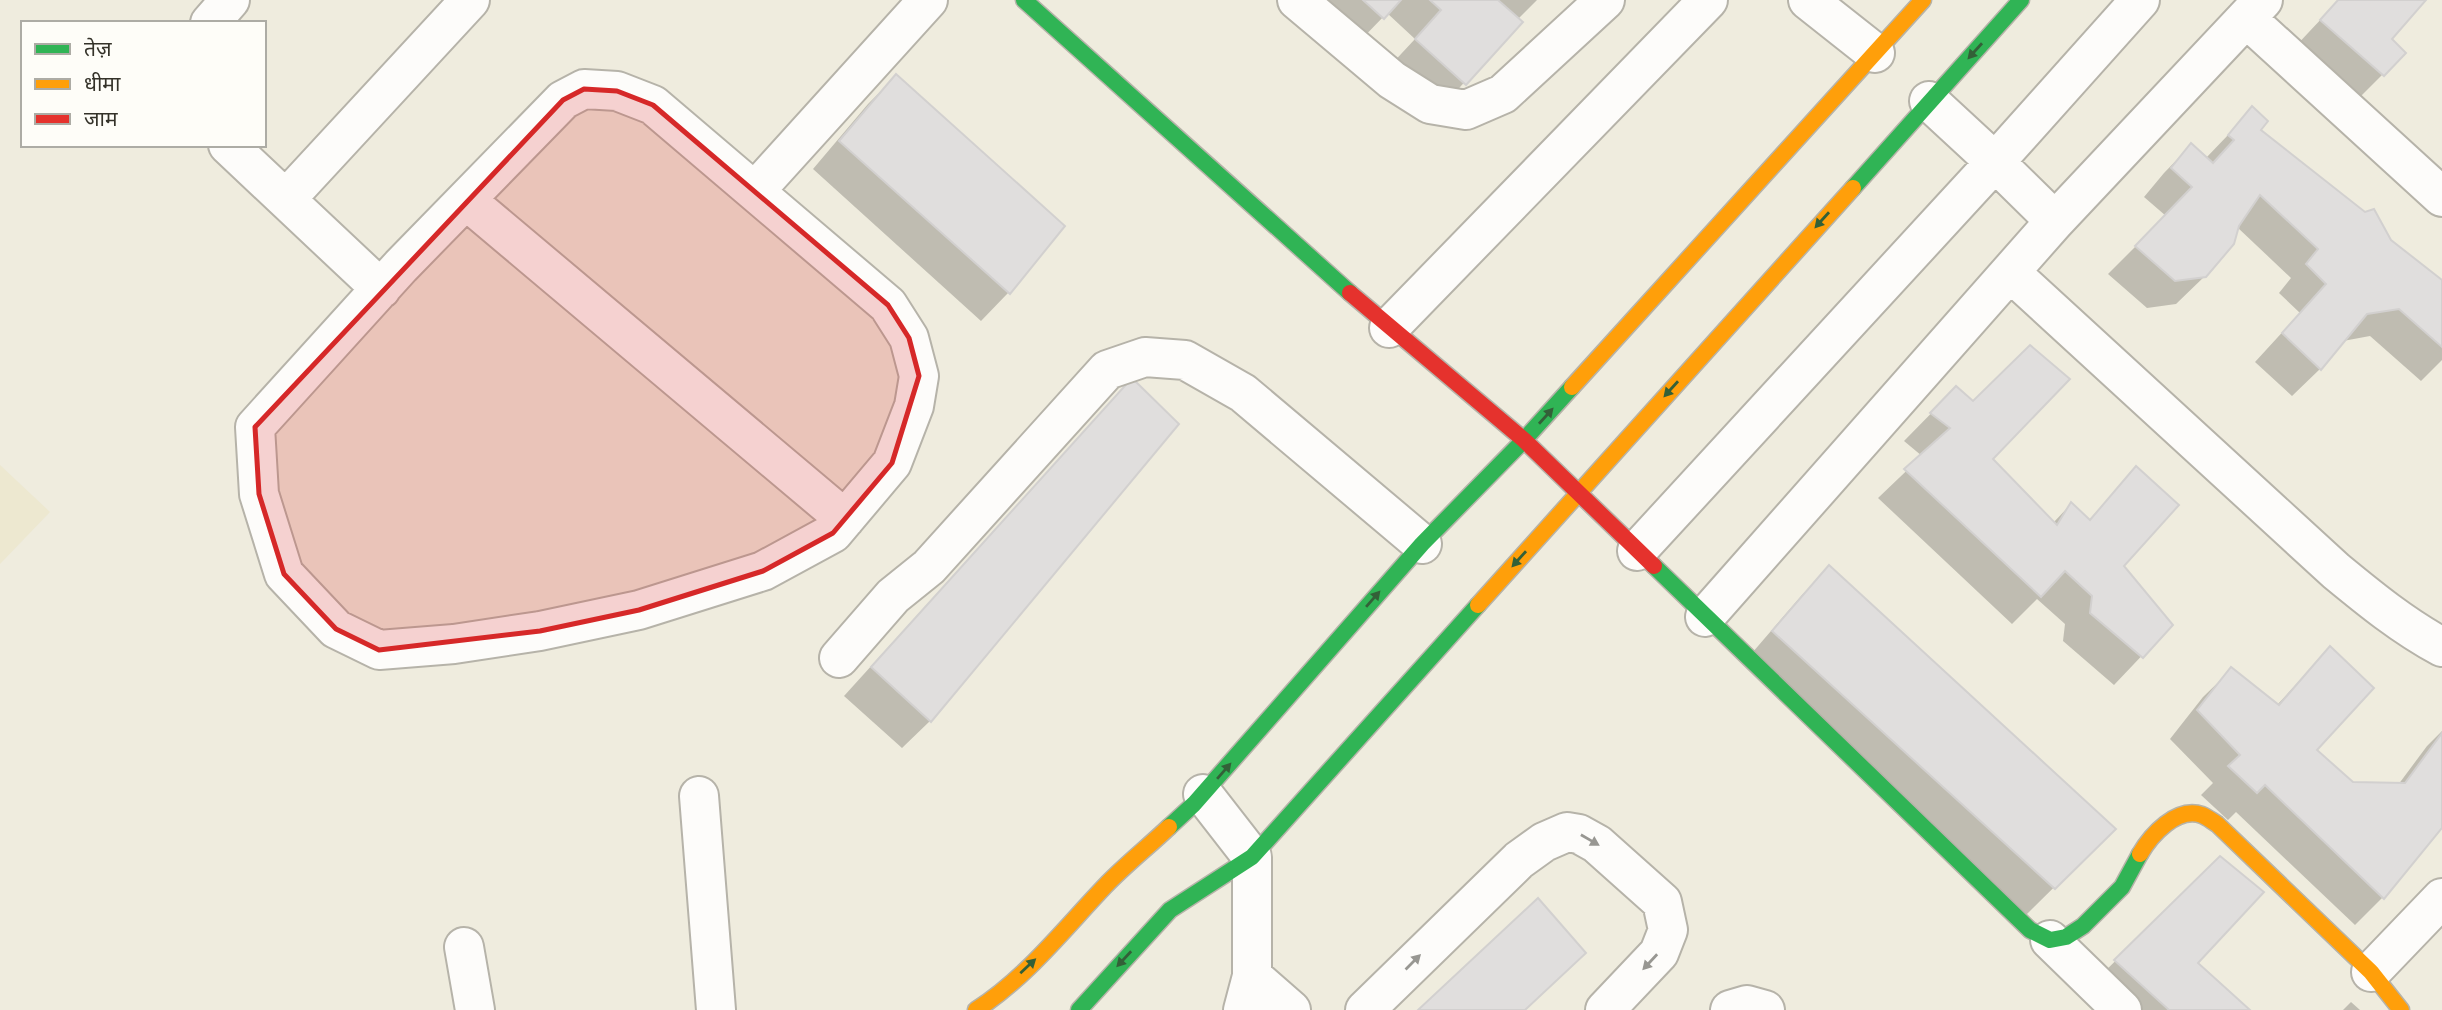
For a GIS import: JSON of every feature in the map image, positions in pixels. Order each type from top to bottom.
[{"type":"street","points":[[212,21],[230,0]]},
{"type":"street","points":[[286,199],[470,0]]},
{"type":"street","points":[[755,191],[928,0]]},
{"type":"street","points":[[1024,0],[1389,328],[1524,440],[2030,930],[2050,940],[2122,1010]]},
{"type":"street","points":[[1297,0],[1392,80],[1430,104],[1466,110],[1503,94],[1605,0]]},
{"type":"street","points":[[1389,328],[1708,0]]},
{"type":"street","points":[[1808,0],[1875,53]]},
{"type":"street","points":[[976,1010],[993,999],[1042,953],[1108,883],[1203,794],[1422,544],[1524,440],[1923,0]]},
{"type":"street","points":[[1079,1010],[1171,910],[1252,857],[2021,0]]},
{"type":"street","points":[[1637,551],[1995,162],[2140,0]]},
{"type":"street","points":[[1705,617],[2055,221],[2255,9],[2442,197]]},
{"type":"street","points":[[584,89],[617,92],[653,105],[888,305],[909,338],[919,376],[914,406],[892,463],[833,533],[763,571],[639,610],[540,631],[454,645],[416,648],[379,650],[336,629],[284,574],[259,494],[255,427],[466,200],[563,100],[584,89]]},
{"type":"street","points":[[1929,101],[2055,221]]},
{"type":"street","points":[[230,147],[381,289]]},
{"type":"street","points":[[466,200],[845,519]]},
{"type":"street","points":[[2010,272],[2336,571],[2418,634],[2442,647]]},
{"type":"street","points":[[839,658],[893,596],[929,567],[1107,370],[1145,357],[1185,360],[1242,393],[1422,544]]},
{"type":"street","points":[[1203,794],[1252,857],[1248,993],[1291,1010]]},
{"type":"street","points":[[699,796],[716,1010]]},
{"type":"street","points":[[2050,940],[2066,937],[2102,909],[2122,887],[2148,840],[2165,824],[2182,816],[2200,814],[2217,824],[2236,841],[2371,972],[2400,1010]]},
{"type":"street","points":[[1365,1010],[1519,860],[1544,842],[1567,832],[1579,834],[1597,844],[1662,902],[1668,930],[1659,953],[1605,1010]]},
{"type":"street","points":[[2371,972],[2442,898]]},
{"type":"street","points":[[464,947],[475,1010]]},
{"type":"street","points":[[1730,1010],[1747,1005],[1765,1010]]},
{"type":"highlighted area","points":[[584,89],[617,91],[653,105],[888,305],[909,338],[919,376],[892,463],[833,533],[763,571],[639,610],[540,631],[379,650],[336,629],[284,574],[259,494],[255,427],[563,100]]},
{"type":"shaded area","points":[[0,465],[50,512],[0,564]]},
{"type":"building","points":[[1363,0],[1401,0],[1384,19]]},
{"type":"building","points":[[1430,0],[1498,0],[1523,22],[1466,85],[1415,39],[1441,10]]},
{"type":"building","points":[[2338,0],[2426,0],[2392,39],[2406,53],[2384,76],[2320,20]]},
{"type":"building","points":[[896,74],[1065,226],[1010,294],[839,141]]},
{"type":"building","points":[[2252,106],[2268,121],[2261,130],[2365,212],[2374,209],[2391,240],[2442,280],[2442,347],[2399,309],[2367,314],[2321,370],[2282,333],[2326,284],[2306,264],[2318,249],[2260,195],[2239,226],[2234,244],[2206,277],[2175,281],[2135,246],[2192,187],[2171,168],[2191,143],[2213,163],[2234,140],[2228,135]]},
{"type":"building","points":[[2030,345],[2070,379],[1993,459],[2057,525],[2071,502],[2090,520],[2136,466],[2179,505],[2124,566],[2173,625],[2143,658],[2090,613],[2092,596],[2065,571],[2041,597],[1904,469],[1950,428],[1930,413],[1956,386],[1973,401]]},
{"type":"building","points":[[1132,378],[1179,424],[931,722],[871,667]]},
{"type":"building","points":[[1829,565],[2116,829],[2055,889],[1772,631]]},
{"type":"building","points":[[2330,646],[2374,688],[2317,750],[2353,782],[2405,783],[2442,733],[2442,828],[2384,899],[2265,785],[2257,793],[2228,766],[2240,755],[2197,710],[2231,667],[2279,705]]},
{"type":"building","points":[[2220,856],[2264,892],[2198,963],[2250,1010],[2169,1010],[2114,960]]},
{"type":"building","points":[[1538,898],[1586,953],[1525,1010],[1418,1010]]},
{"type":"traffic: fast","points":[[1024,0],[1350,293]]},
{"type":"traffic: fast","points":[[1853,188],[2021,0]]},
{"type":"traffic: fast","points":[[1169,827],[1194,804],[1422,544],[1572,387]]},
{"type":"traffic: fast","points":[[1654,566],[2030,930],[2050,940],[2066,937],[2083,926],[2122,887],[2140,854]]},
{"type":"traffic: fast","points":[[1079,1010],[1170,910],[1252,857],[1478,605]]},
{"type":"traffic: slow","points":[[1572,387],[1923,0]]},
{"type":"traffic: slow","points":[[1478,605],[1853,188]]},
{"type":"traffic: slow","points":[[2140,854],[2158,831],[2174,818],[2193,813],[2208,818],[2371,972],[2401,1010]]},
{"type":"traffic: slow","points":[[976,1010],[1028,968],[1113,878],[1169,827]]},
{"type":"traffic: jam","points":[[1350,293],[1524,440],[1654,566]]}]
